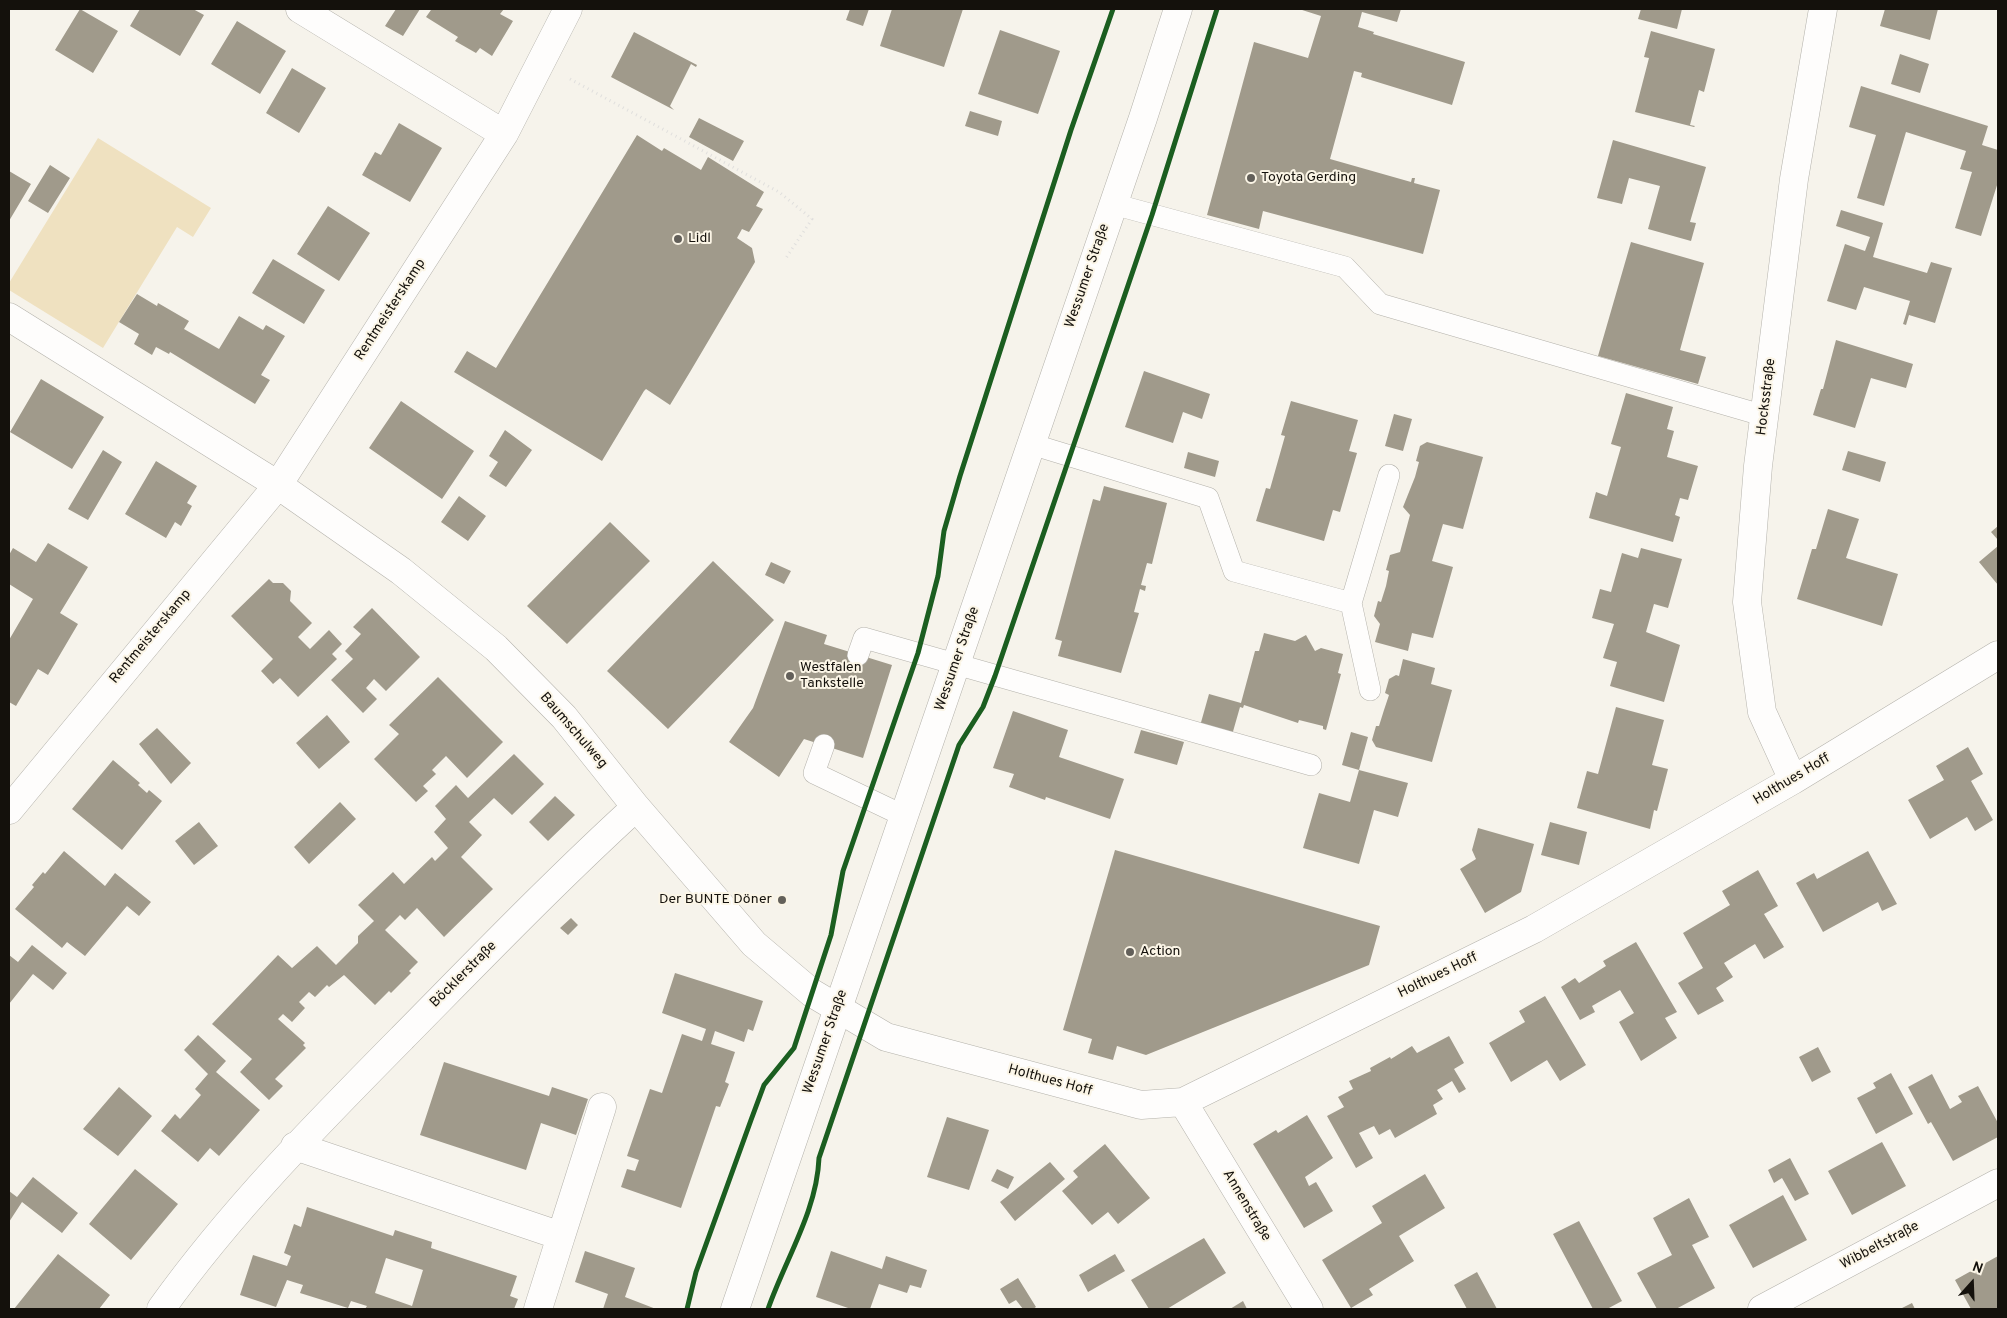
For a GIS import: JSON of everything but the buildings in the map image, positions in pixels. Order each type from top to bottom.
[{"type":"street","points":[[300,9],[504,134]]},
{"type":"street","name":"Rentmeisterskamp","points":[[14,794],[278,485],[504,134],[568,9]]},
{"type":"street","name":"Wessumer Straße","points":[[735,1309],[1113,204],[1177,9]]},
{"type":"street","name":"Hocksstraße","points":[[1793,780],[1762,712],[1747,602],[1765,416],[1794,179],[1823,9]]},
{"type":"street","points":[[9,317],[278,485]]},
{"type":"street","name":"Baumschulweg","points":[[278,485],[401,571],[496,648],[564,717],[636,808],[754,944],[812,993],[837,1010]]},
{"type":"street","name":"Holthues Hoff","points":[[837,1010],[886,1037],[1141,1105],[1183,1102],[1534,929],[1793,780],[1998,655]]},
{"type":"street","name":"Böcklerstraße","points":[[161,1309],[182,1281],[295,1146],[564,873],[636,808]]},
{"type":"street","name":"Annenstraße","points":[[1183,1102],[1309,1309]]},
{"type":"street","points":[[538,1309],[602,1107]]},
{"type":"street","points":[[295,1146],[561,1236]]},
{"type":"street","name":"Wibbeltstraße","points":[[1762,1309],[1998,1183]]},
{"type":"lane","points":[[1113,204],[1345,267],[1380,304],[1765,416]]},
{"type":"lane","points":[[1031,444],[1208,498],[1234,571],[1351,603]]},
{"type":"lane","points":[[1370,690],[1351,603],[1388,475]]},
{"type":"lane","points":[[858,655],[864,638],[1311,765]]},
{"type":"lane","points":[[824,745],[814,773],[904,816]]},
{"type":"path","points":[[540,63],[779,192],[812,219],[786,258]]},
{"type":"shaded area","points":[[98,138],[211,208],[193,237],[177,227],[103,348],[9,290],[9,283]]},
{"type":"cycle path","points":[[687,1309],[696,1272],[764,1085],[794,1048],[831,935],[843,871],[918,653],[938,576],[944,531],[960,476],[1071,130],[1113,9]]},
{"type":"cycle path","points":[[768,1309],[813,1197],[819,1158],[959,745],[983,707],[995,676],[1152,215],[1217,9]]},
{"type":"place","name":"Toyota Gerding","points":[[1251,178]]},
{"type":"place","name":"Lidl","points":[[678,239]]},
{"type":"place","name":"Westfalen Tankstelle","points":[[790,676]]},
{"type":"place","name":"Der BUNTE Döner","points":[[782,900]]},
{"type":"place","name":"Action","points":[[1130,952]]}]
